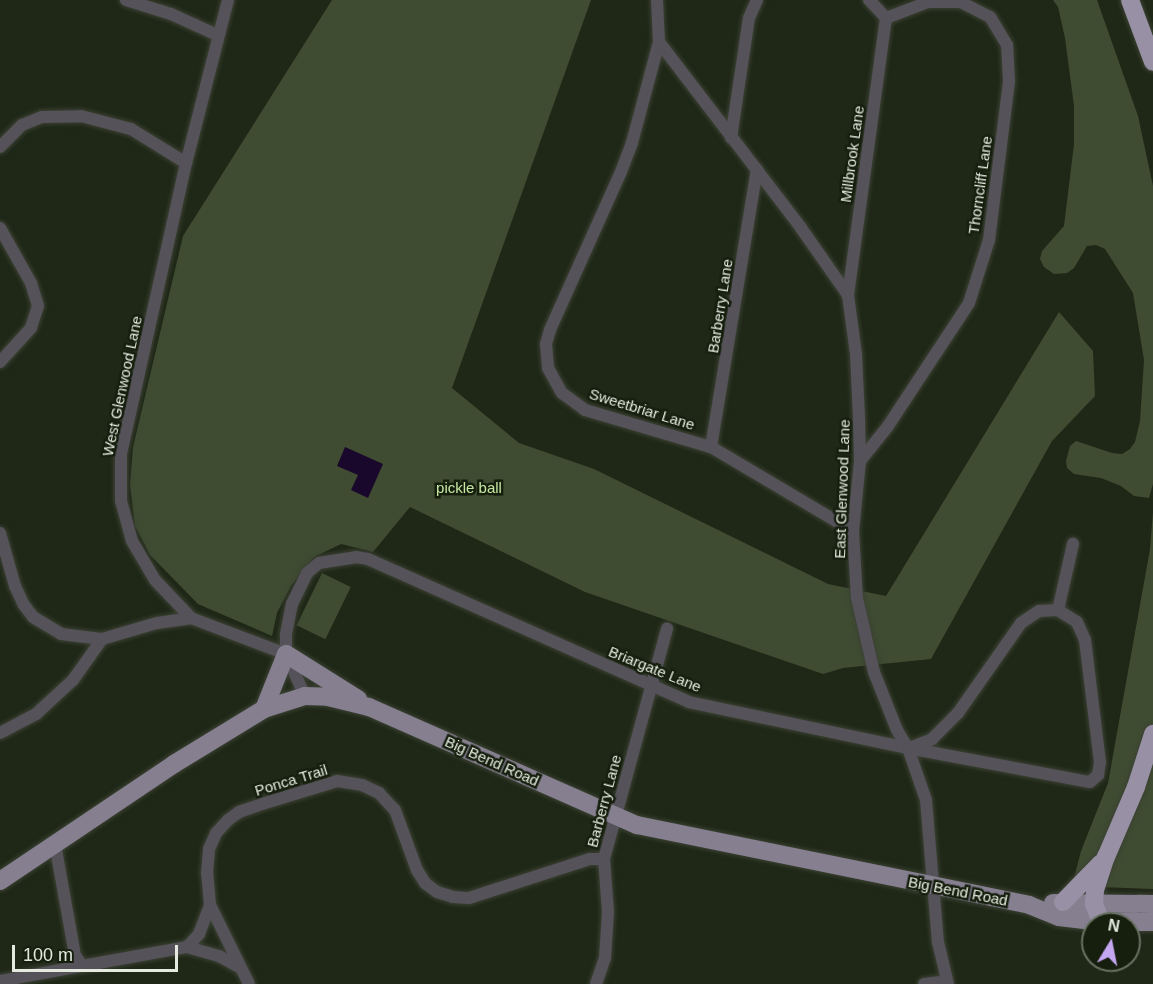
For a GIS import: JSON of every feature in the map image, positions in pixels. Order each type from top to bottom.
[{"type":"highway","points":[[1130,0],[1153,62]]},
{"type":"highway","points":[[1097,912],[1094,904],[1095,890],[1106,857],[1136,787],[1153,734]]},
{"type":"highway","points":[[1064,902],[1106,857]]},
{"type":"main road","points":[[264,709],[286,654],[369,707]]},
{"type":"main road","name":"Big Bend Road","points":[[0,881],[174,764],[264,709],[305,696],[328,697],[369,707],[637,825],[690,838],[1029,904],[1059,917],[1081,920]]},
{"type":"main road","name":"Big Bend Road","points":[[1029,904],[1064,902],[1094,904],[1146,913]]},
{"type":"street","points":[[126,0],[171,14],[217,35]]},
{"type":"street","name":"West Glenwood Lane","points":[[228,0],[217,35],[186,163],[121,454],[119,479],[121,501],[132,541],[155,580],[191,618],[286,654]]},
{"type":"street","points":[[657,0],[659,42]]},
{"type":"street","points":[[731,138],[749,18],[757,0]]},
{"type":"street","points":[[869,0],[886,18]]},
{"type":"street","name":"Thorncliff Lane","points":[[860,461],[888,426],[969,303],[989,240],[1009,81],[1007,45],[999,31],[990,17],[961,2],[928,2],[886,18]]},
{"type":"street","name":"Millbrook Lane","points":[[848,295],[886,18]]},
{"type":"street","name":"East Glenwood Lane","points":[[659,42],[758,170],[848,295],[856,354],[860,461],[853,531],[857,598],[866,649],[897,730],[908,748],[926,800],[938,942],[948,983]]},
{"type":"street","name":"Sweetbriar Lane","points":[[659,42],[632,143],[555,315],[546,344],[546,358],[554,380],[562,393],[585,410],[711,447],[853,531]]},
{"type":"street","points":[[0,147],[22,125],[42,117],[81,116],[131,129],[186,163]]},
{"type":"street","name":"Barberry Lane","points":[[711,447],[758,170]]},
{"type":"street","points":[[0,228],[31,283],[38,306],[31,328],[0,362]]},
{"type":"street","points":[[0,533],[15,586],[24,605],[33,617],[61,634],[102,639],[157,623],[191,618]]},
{"type":"street","points":[[908,748],[932,739],[958,713],[1022,623],[1039,611],[1058,610],[1073,544]]},
{"type":"street","name":"Briargate Lane","points":[[286,654],[285,634],[292,604],[307,573],[319,563],[356,556],[368,559],[650,687],[689,702],[1084,782],[1095,779],[1100,762],[1085,640],[1077,622],[1058,610]]},
{"type":"street","name":"Barberry Lane","points":[[596,984],[604,958],[608,912],[604,859],[667,628]]},
{"type":"street","points":[[0,733],[36,714],[73,680],[102,639]]},
{"type":"street","points":[[286,654],[305,696]]},
{"type":"street","name":"Ponca Trail","points":[[187,947],[199,934],[210,904],[209,854],[216,833],[239,812],[337,781],[362,785],[378,793],[395,810],[417,870],[425,883],[437,892],[453,897],[469,898],[590,859],[604,859]]},
{"type":"street","points":[[55,844],[75,955],[82,966]]},
{"type":"street","name":"Ponca Trail","points":[[210,904],[249,984]]},
{"type":"street","points":[[0,981],[187,947],[219,956],[241,968]]},
{"type":"street","points":[[924,984],[948,983]]},
{"type":"green space","name":"pickle ball","points":[[332,0],[591,0],[452,388],[519,443],[594,469],[828,584],[886,596],[1059,312],[1093,351],[1095,396],[1052,441],[931,659],[843,668],[823,674],[585,592],[410,507],[373,552],[341,544],[314,557],[291,586],[277,613],[272,636],[198,604],[150,555],[135,526],[130,485],[133,447],[183,236]]},
{"type":"green space","points":[[1053,0],[1097,0],[1138,116],[1153,186],[1153,484],[1149,498],[1134,496],[1121,486],[1101,478],[1074,474],[1067,468],[1066,461],[1070,446],[1076,441],[1122,454],[1135,442],[1140,421],[1144,360],[1133,293],[1105,249],[1096,245],[1087,246],[1074,268],[1067,273],[1054,274],[1044,267],[1040,259],[1042,251],[1064,226],[1074,144],[1074,106],[1065,38],[1058,7]]},
{"type":"green space","points":[[1153,512],[1153,889],[1072,886],[1081,851],[1108,783],[1150,549]]},
{"type":"green space","points":[[322,573],[351,587],[325,639],[297,625]]},
{"type":"shaded area","points":[[345,447],[383,464],[368,498],[351,490],[358,475],[337,466]]}]
